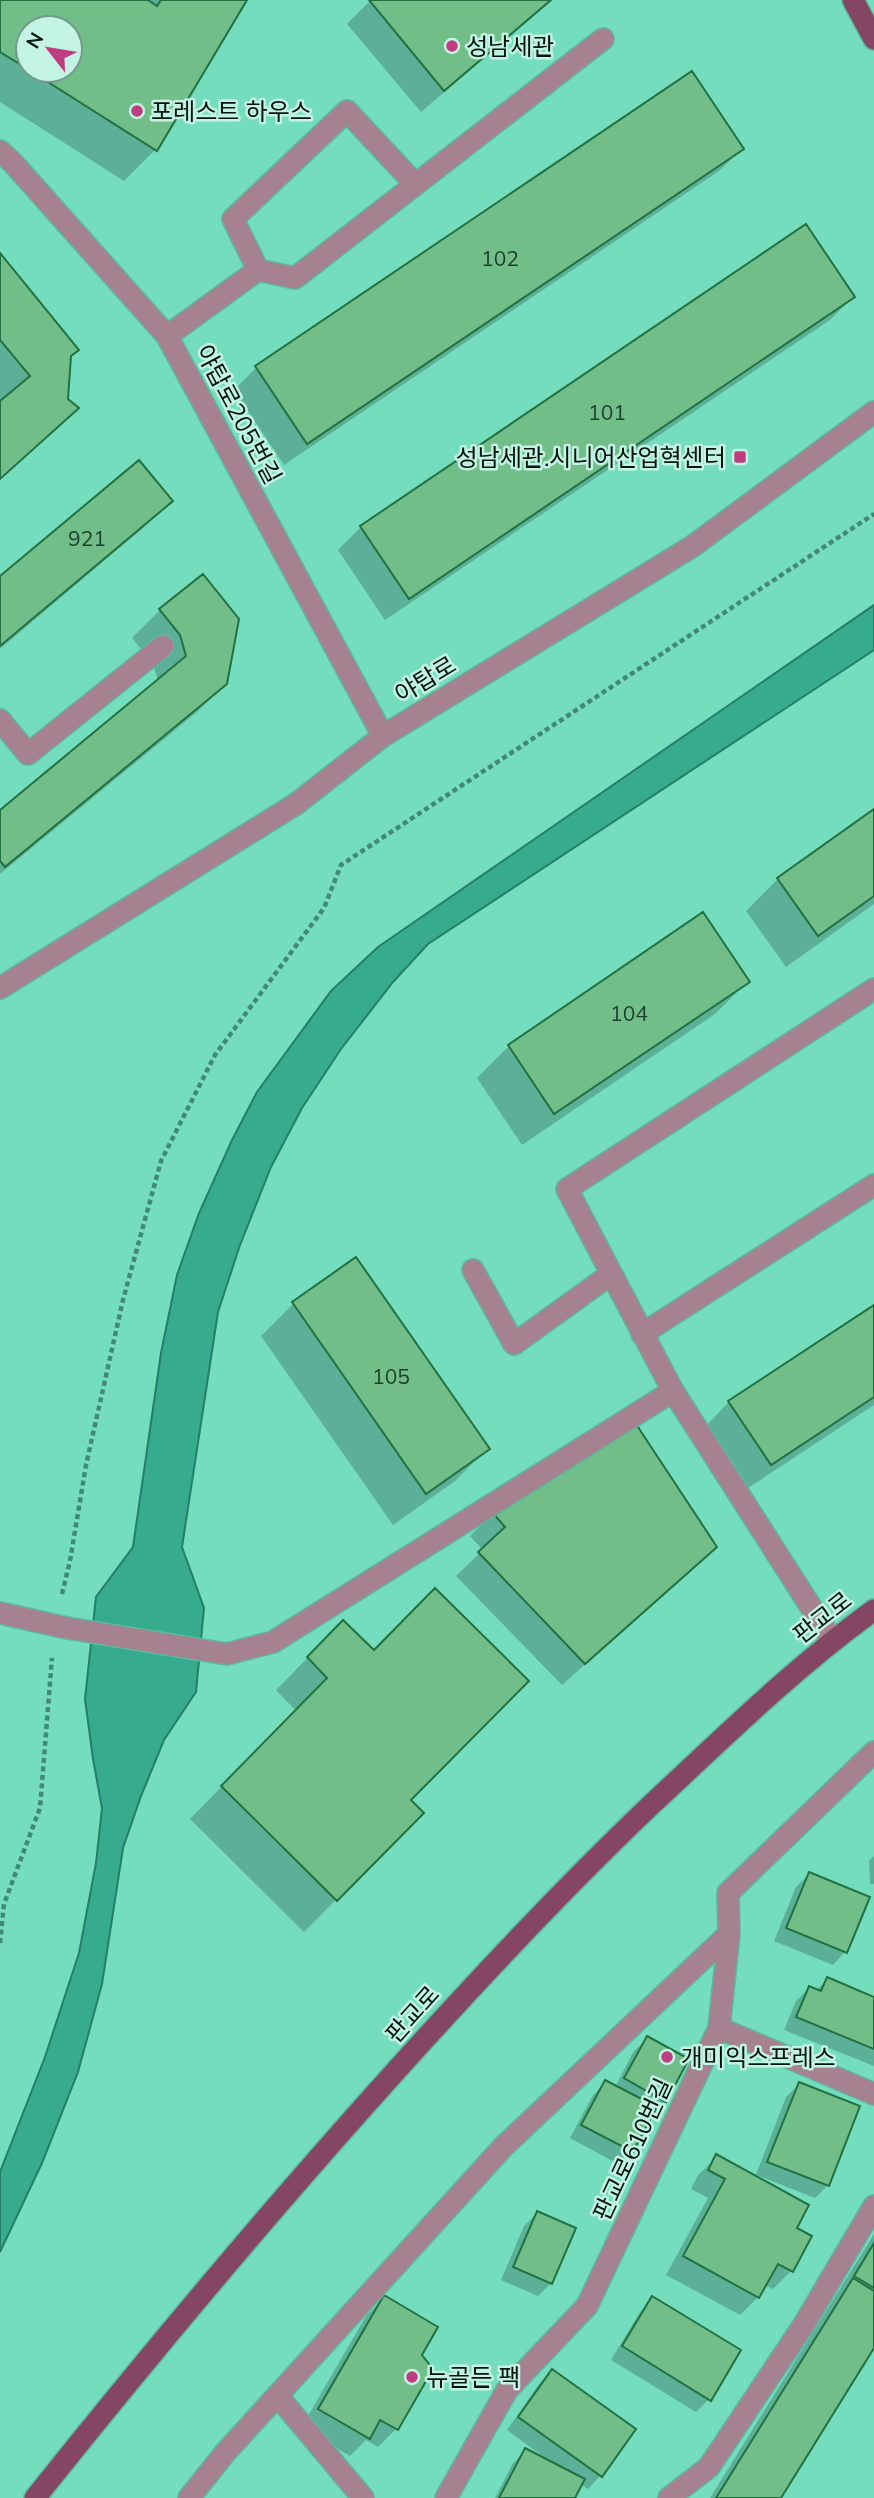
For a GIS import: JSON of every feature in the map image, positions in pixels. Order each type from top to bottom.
[{"type":"main road","points":[[853,0],[874,39]]},
{"type":"main road","name":"판교로","points":[[35,2498],[277,2205],[466,1992],[600,1854],[749,1713],[832,1640],[874,1610]]},
{"type":"street","points":[[167,336],[258,270],[295,278],[603,39]]},
{"type":"street","points":[[258,270],[233,219],[348,111],[415,184]]},
{"type":"street","name":"야탑로205번길","points":[[0,151],[167,336],[383,736]]},
{"type":"street","name":"야탑로","points":[[0,988],[296,804],[383,736],[693,546],[874,412]]},
{"type":"street","points":[[0,720],[28,754],[163,646]]},
{"type":"street","points":[[832,1640],[673,1391],[566,1189],[874,989]]},
{"type":"street","points":[[642,1334],[874,1185]]},
{"type":"street","points":[[473,1270],[514,1343],[611,1274]]},
{"type":"street","points":[[0,1613],[60,1627],[227,1654],[273,1642],[673,1391]]},
{"type":"street","name":"판교로610번길","points":[[446,2498],[507,2390],[587,2306],[719,2028],[729,1934],[728,1893],[874,1752]]},
{"type":"street","points":[[189,2498],[225,2453],[503,2147],[729,1934]]},
{"type":"street","points":[[719,2028],[874,2094]]},
{"type":"street","points":[[668,2498],[709,2467],[803,2326],[874,2206]]},
{"type":"street","points":[[277,2395],[363,2498]]},
{"type":"path","points":[[0,1943],[4,1903],[40,1808],[51,1699],[70,1561],[86,1465],[123,1300],[161,1161],[215,1055],[324,908],[341,866],[874,514]]},
{"type":"water","points":[[874,605],[874,650],[428,944],[393,982],[341,1049],[302,1108],[271,1167],[240,1245],[218,1312],[182,1547],[204,1608],[196,1692],[164,1740],[141,1796],[123,1848],[102,1984],[78,2072],[42,2163],[0,2252],[0,2172],[45,2057],[79,1953],[96,1863],[102,1808],[85,1699],[96,1597],[133,1547],[161,1353],[177,1275],[199,1213],[257,1092],[331,991],[378,947]]},
{"type":"building","name":"포레스트 하우스","points":[[0,0],[148,0],[157,6],[161,0],[247,0],[157,151],[51,84],[84,84],[84,14],[14,14],[14,60],[0,52]]},
{"type":"building","name":"성남세관","points":[[369,0],[551,0],[444,91]]},
{"type":"building","points":[[692,71],[744,149],[307,444],[255,366]]},
{"type":"building","points":[[806,224],[855,297],[409,599],[360,526]]},
{"type":"building","points":[[0,253],[79,350],[71,356],[68,399],[79,408],[0,479],[0,401],[30,376],[0,340]]},
{"type":"building","points":[[139,460],[173,501],[0,646],[0,576]]},
{"type":"building","points":[[203,574],[239,619],[227,684],[5,867],[0,861],[0,810],[186,656],[180,635],[159,609]]},
{"type":"building","points":[[874,809],[874,896],[818,936],[777,878]]},
{"type":"building","points":[[703,912],[750,982],[554,1114],[508,1045]]},
{"type":"building","points":[[356,1257],[490,1449],[426,1494],[292,1302]]},
{"type":"building","points":[[874,1305],[874,1397],[771,1465],[728,1401]]},
{"type":"building","points":[[636,1424],[717,1547],[585,1664],[478,1552],[505,1527],[492,1512]]},
{"type":"building","points":[[435,1588],[529,1681],[411,1800],[424,1813],[337,1901],[221,1786],[327,1678],[307,1657],[343,1620],[374,1650]]},
{"type":"building","points":[[809,1872],[870,1897],[847,1953],[786,1928]]},
{"type":"building","points":[[827,1977],[874,1997],[874,2049],[796,2017],[809,1986],[821,1991]]},
{"type":"building","points":[[647,2036],[689,2059],[666,2102],[624,2078]]},
{"type":"building","points":[[605,2080],[657,2107],[633,2152],[581,2125]]},
{"type":"building","points":[[799,2082],[860,2106],[829,2186],[767,2162]]},
{"type":"building","points":[[716,2154],[809,2205],[797,2228],[812,2236],[793,2272],[778,2264],[759,2298],[683,2256],[725,2179],[708,2170]]},
{"type":"building","points":[[537,2211],[576,2228],[552,2284],[513,2267]]},
{"type":"building","points":[[874,2243],[874,2288],[854,2276]]},
{"type":"building","points":[[853,2278],[874,2291],[874,2348],[781,2498],[716,2498]]},
{"type":"building","points":[[384,2295],[438,2327],[422,2355],[433,2369],[398,2430],[380,2420],[370,2439],[318,2409]]},
{"type":"building","points":[[652,2296],[741,2350],[711,2401],[622,2346]]},
{"type":"building","points":[[552,2369],[636,2429],[602,2477],[518,2417]]},
{"type":"building","points":[[525,2448],[585,2479],[575,2498],[499,2498]]},
{"type":"place","name":"성남세관","points":[[452,46]]},
{"type":"place","name":"포레스트 하우스","points":[[137,111]]},
{"type":"place","name":"성남세관.시니어산업혁센터","points":[[740,457]]},
{"type":"place","name":"개미익스프레스","points":[[667,2057]]},
{"type":"place","name":"뉴골든 팩","points":[[412,2377]]}]
